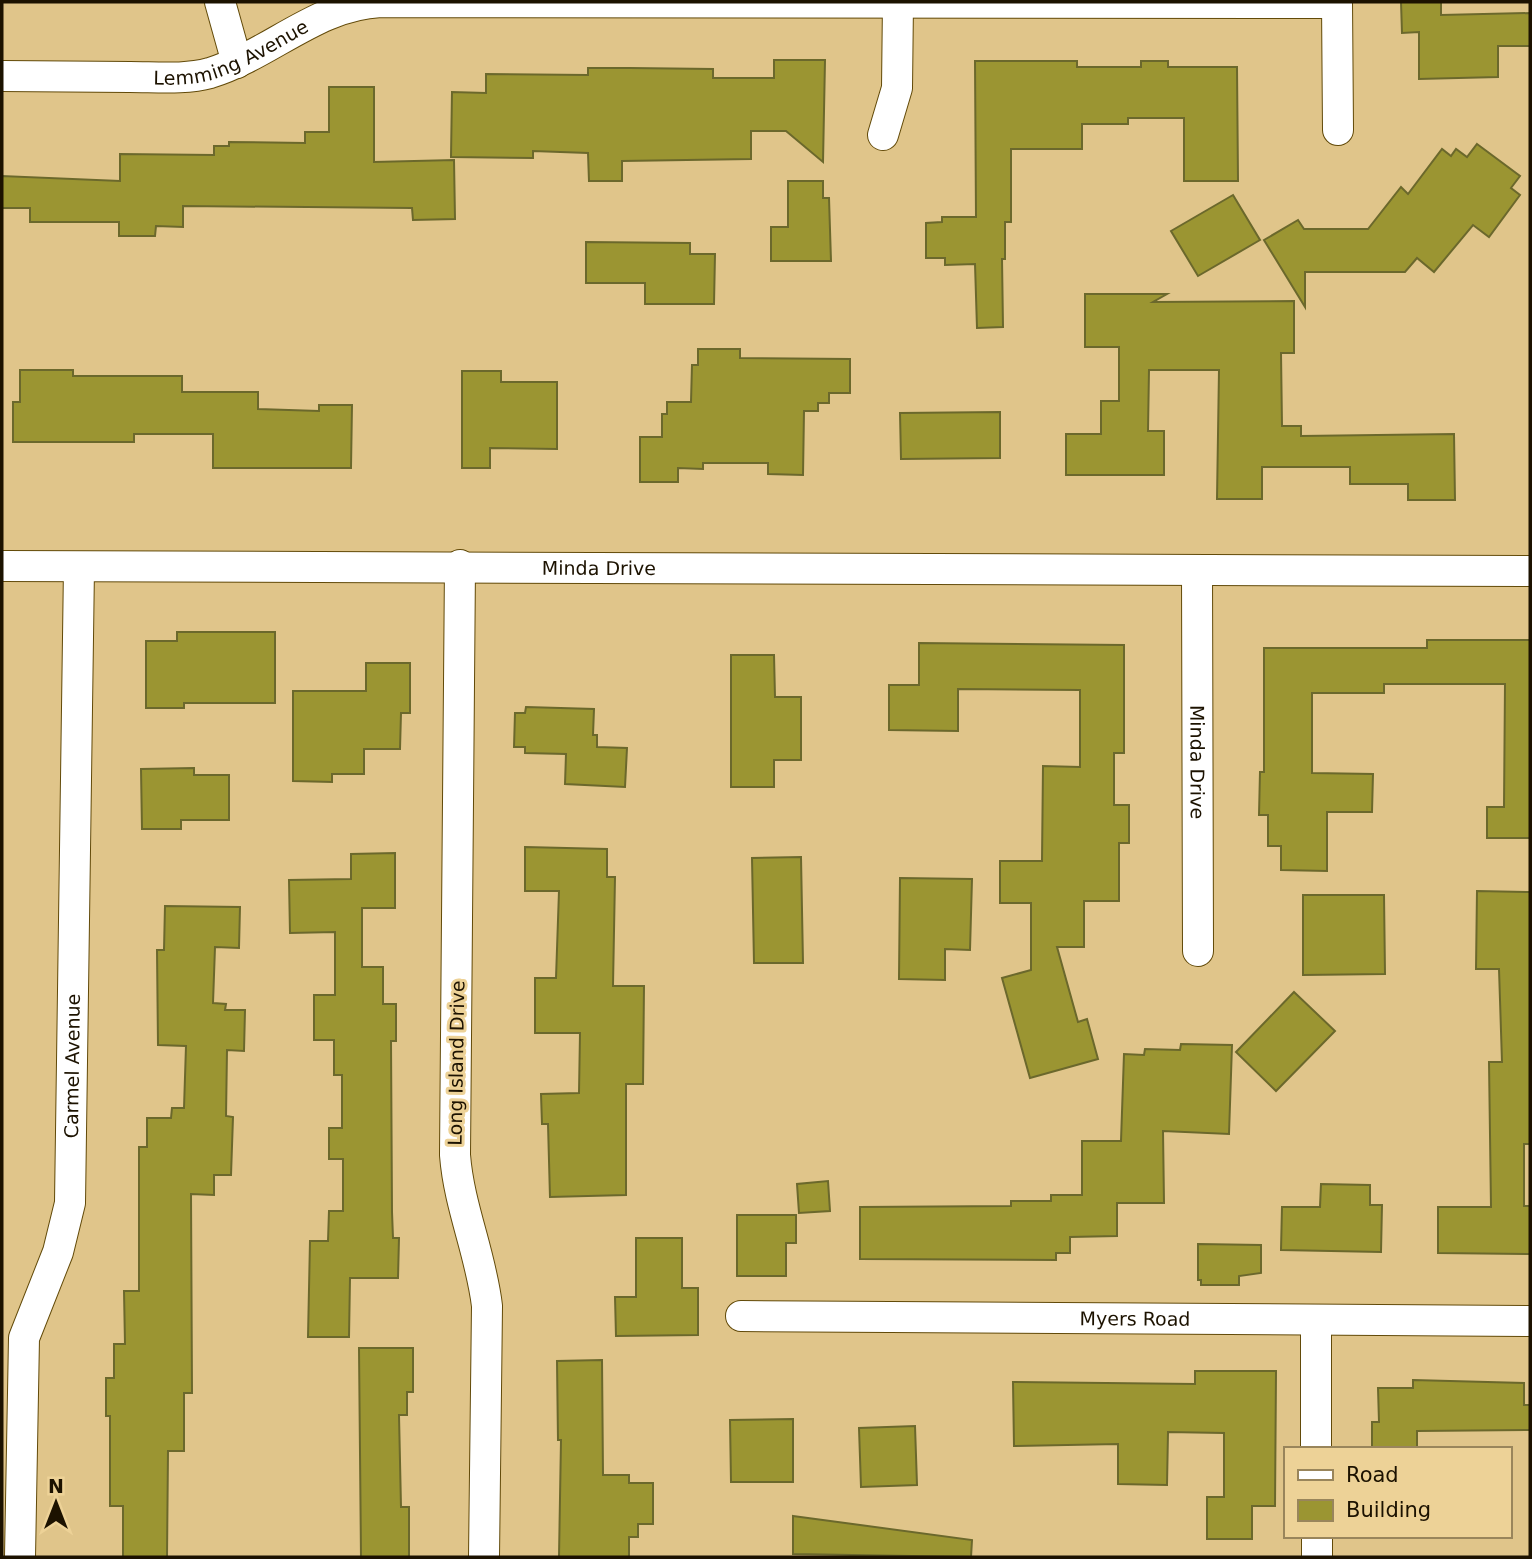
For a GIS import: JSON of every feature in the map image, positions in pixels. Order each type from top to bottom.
[{"type":"street","points":[[220,2],[237,63]]},
{"type":"street","points":[[883,135],[897,88],[898,2]]},
{"type":"street","name":"Lemming Avenue","points":[[2,76],[187,77],[237,63],[324,15],[361,3],[1337,2],[1338,130]]},
{"type":"street","name":"Minda Drive","points":[[2,566],[460,565],[1530,571]]},
{"type":"street","name":"Long Island Drive","points":[[460,565],[455,1155],[457,1184],[484,1284],[487,1306],[484,1557]]},
{"type":"street","name":"Carmel Avenue","points":[[20,1557],[24,1338],[58,1252],[70,1203],[79,567]]},
{"type":"street","name":"Minda Drive","points":[[1197,570],[1198,951]]},
{"type":"street","name":"Myers Road","points":[[741,1316],[1530,1321]]},
{"type":"street","points":[[1316,1320],[1316,1447]]},
{"type":"street","points":[[1317,1538],[1317,1557]]},
{"type":"building","points":[[1401,2],[1441,2],[1441,15],[1530,13],[1530,46],[1498,46],[1498,77],[1419,79],[1419,32],[1402,33]]},
{"type":"building","points":[[774,60],[825,60],[823,162],[786,131],[751,131],[751,159],[622,161],[622,181],[589,181],[588,153],[533,151],[533,158],[451,157],[452,92],[486,93],[486,74],[588,75],[588,68],[713,69],[713,78],[774,78]]},
{"type":"building","points":[[975,61],[1077,61],[1077,67],[1141,67],[1141,61],[1168,61],[1168,67],[1237,67],[1238,181],[1184,181],[1184,118],[1128,118],[1128,124],[1082,124],[1082,149],[1011,149],[1011,222],[1005,222],[1005,259],[1002,259],[1003,327],[977,328],[975,264],[945,265],[945,258],[926,258],[926,223],[942,222],[942,217],[976,217]]},
{"type":"building","points":[[329,87],[374,87],[374,162],[454,160],[455,219],[413,220],[412,208],[183,206],[183,227],[156,226],[155,236],[119,236],[119,222],[30,222],[30,208],[2,208],[2,176],[120,181],[120,154],[214,155],[214,146],[229,146],[229,142],[305,143],[305,132],[329,132]]},
{"type":"building","points":[[1477,144],[1520,176],[1511,188],[1520,195],[1489,237],[1473,225],[1434,272],[1417,258],[1405,272],[1305,272],[1305,307],[1264,240],[1298,220],[1304,229],[1368,229],[1401,187],[1408,194],[1442,149],[1451,156],[1456,149],[1467,157]]},
{"type":"building","points":[[788,181],[823,181],[823,198],[829,198],[831,261],[771,261],[771,227],[788,227]]},
{"type":"building","points":[[1233,195],[1260,240],[1198,276],[1171,231]]},
{"type":"building","points":[[586,242],[690,243],[690,254],[715,254],[714,304],[645,304],[645,283],[586,283]]},
{"type":"building","points":[[1085,294],[1167,294],[1153,302],[1294,301],[1294,353],[1281,353],[1282,426],[1301,426],[1301,436],[1454,434],[1455,500],[1408,500],[1408,484],[1350,484],[1350,467],[1262,467],[1262,499],[1217,499],[1219,370],[1149,370],[1148,431],[1164,431],[1164,475],[1066,475],[1066,434],[1101,434],[1101,401],[1119,401],[1119,347],[1085,347]]},
{"type":"building","points":[[698,349],[740,349],[740,358],[850,359],[850,393],[829,393],[829,403],[818,403],[818,411],[804,411],[803,475],[768,474],[768,463],[703,463],[703,469],[678,468],[678,482],[640,482],[640,437],[662,437],[662,414],[667,414],[667,402],[691,402],[692,365],[698,365]]},
{"type":"building","points":[[20,370],[73,370],[73,376],[182,376],[182,392],[258,392],[258,409],[319,411],[319,405],[352,405],[351,468],[213,468],[213,434],[134,434],[134,442],[13,442],[13,402],[20,402]]},
{"type":"building","points":[[462,371],[501,371],[501,382],[557,382],[557,449],[490,448],[490,468],[462,468]]},
{"type":"building","points":[[1000,412],[1000,458],[901,459],[900,413]]},
{"type":"building","points":[[177,632],[275,632],[275,703],[184,703],[184,708],[146,708],[146,641],[177,641]]},
{"type":"building","points":[[1427,640],[1530,640],[1530,838],[1487,838],[1487,807],[1504,807],[1505,684],[1384,684],[1384,693],[1312,693],[1312,773],[1373,774],[1372,812],[1327,812],[1327,871],[1281,870],[1281,846],[1268,846],[1268,815],[1259,815],[1260,772],[1264,772],[1264,648],[1427,648]]},
{"type":"building","points":[[919,643],[1124,645],[1124,753],[1114,753],[1114,805],[1129,805],[1129,843],[1119,843],[1119,901],[1084,901],[1084,947],[1057,947],[1078,1022],[1087,1019],[1098,1059],[1030,1078],[1002,978],[1031,970],[1031,903],[1000,903],[1000,861],[1042,861],[1043,766],[1080,767],[1080,690],[958,689],[958,731],[889,730],[889,685],[919,685]]},
{"type":"building","points":[[731,655],[774,655],[775,697],[801,697],[801,760],[774,760],[774,787],[731,787]]},
{"type":"building","points":[[366,663],[410,663],[410,713],[401,713],[400,749],[364,749],[364,774],[332,774],[332,782],[293,781],[293,691],[366,691]]},
{"type":"building","points":[[526,707],[594,709],[593,735],[597,735],[597,747],[627,748],[625,787],[565,784],[566,754],[525,753],[525,747],[514,747],[515,713],[525,713]]},
{"type":"building","points":[[194,768],[194,775],[229,775],[229,820],[181,820],[181,829],[142,829],[141,769]]},
{"type":"building","points":[[525,847],[607,849],[607,877],[615,877],[613,986],[644,986],[643,1084],[626,1084],[626,1195],[550,1197],[548,1124],[542,1124],[541,1094],[579,1093],[580,1033],[535,1033],[535,978],[556,978],[559,891],[525,891]]},
{"type":"building","points":[[395,853],[395,908],[362,908],[362,967],[383,967],[383,1004],[396,1004],[396,1041],[391,1041],[392,1212],[393,1238],[399,1238],[398,1278],[350,1278],[349,1337],[308,1337],[310,1241],[328,1241],[329,1211],[343,1211],[343,1159],[329,1159],[329,1128],[342,1128],[342,1075],[334,1075],[334,1040],[314,1040],[314,995],[335,995],[335,932],[290,933],[289,880],[351,879],[351,854]]},
{"type":"building","points":[[801,857],[803,963],[754,963],[752,858]]},
{"type":"building","points":[[900,878],[972,879],[970,950],[945,949],[945,980],[899,979]]},
{"type":"building","points":[[1477,891],[1530,892],[1530,1144],[1524,1144],[1524,1206],[1530,1206],[1530,1254],[1438,1253],[1438,1207],[1491,1207],[1489,1062],[1502,1062],[1499,969],[1476,969]]},
{"type":"building","points":[[1303,895],[1384,895],[1385,974],[1303,975]]},
{"type":"building","points":[[165,906],[240,907],[239,948],[215,947],[213,1003],[226,1004],[225,1010],[245,1010],[244,1051],[227,1050],[226,1116],[233,1117],[231,1175],[214,1175],[214,1195],[191,1194],[192,1393],[184,1393],[184,1451],[168,1451],[167,1557],[123,1557],[123,1506],[110,1506],[110,1416],[106,1416],[106,1378],[114,1378],[114,1344],[125,1344],[124,1291],[139,1291],[139,1147],[147,1147],[147,1118],[171,1118],[172,1108],[184,1108],[186,1046],[158,1045],[157,950],[164,950]]},
{"type":"building","points":[[1294,992],[1335,1031],[1276,1091],[1236,1052]]},
{"type":"building","points":[[1181,1044],[1232,1045],[1229,1134],[1163,1131],[1164,1203],[1117,1203],[1117,1236],[1070,1237],[1070,1253],[1056,1253],[1056,1260],[860,1259],[860,1207],[1011,1206],[1011,1201],[1051,1201],[1051,1195],[1082,1195],[1082,1141],[1121,1141],[1124,1054],[1144,1055],[1145,1049],[1180,1050]]},
{"type":"building","points":[[828,1181],[830,1211],[799,1213],[797,1184]]},
{"type":"building","points":[[1321,1184],[1370,1185],[1370,1205],[1382,1205],[1381,1252],[1281,1250],[1282,1207],[1320,1207]]},
{"type":"building","points":[[737,1215],[796,1215],[796,1243],[786,1243],[786,1276],[737,1276]]},
{"type":"building","points":[[636,1238],[682,1238],[682,1288],[698,1288],[698,1335],[616,1336],[615,1297],[636,1297]]},
{"type":"building","points":[[1198,1244],[1261,1245],[1261,1273],[1239,1276],[1239,1285],[1201,1285],[1201,1280],[1198,1280]]},
{"type":"building","points":[[359,1348],[413,1348],[413,1392],[407,1392],[407,1415],[399,1415],[401,1507],[409,1507],[409,1557],[361,1557]]},
{"type":"building","points":[[602,1360],[603,1475],[629,1475],[629,1483],[653,1483],[653,1524],[638,1524],[638,1537],[629,1537],[629,1557],[559,1557],[561,1440],[558,1440],[557,1361]]},
{"type":"building","points":[[1195,1371],[1276,1371],[1275,1506],[1252,1506],[1252,1539],[1207,1539],[1207,1497],[1224,1497],[1224,1433],[1168,1432],[1167,1485],[1118,1484],[1118,1444],[1014,1446],[1013,1382],[1195,1384]]},
{"type":"building","points":[[1413,1380],[1524,1383],[1524,1405],[1530,1405],[1530,1430],[1417,1431],[1417,1447],[1372,1447],[1372,1422],[1379,1422],[1378,1388],[1413,1388]]},
{"type":"building","points":[[793,1419],[793,1482],[731,1482],[730,1420]]},
{"type":"building","points":[[915,1426],[917,1485],[861,1487],[859,1428]]},
{"type":"building","points":[[793,1516],[972,1540],[971,1557],[793,1554]]}]
